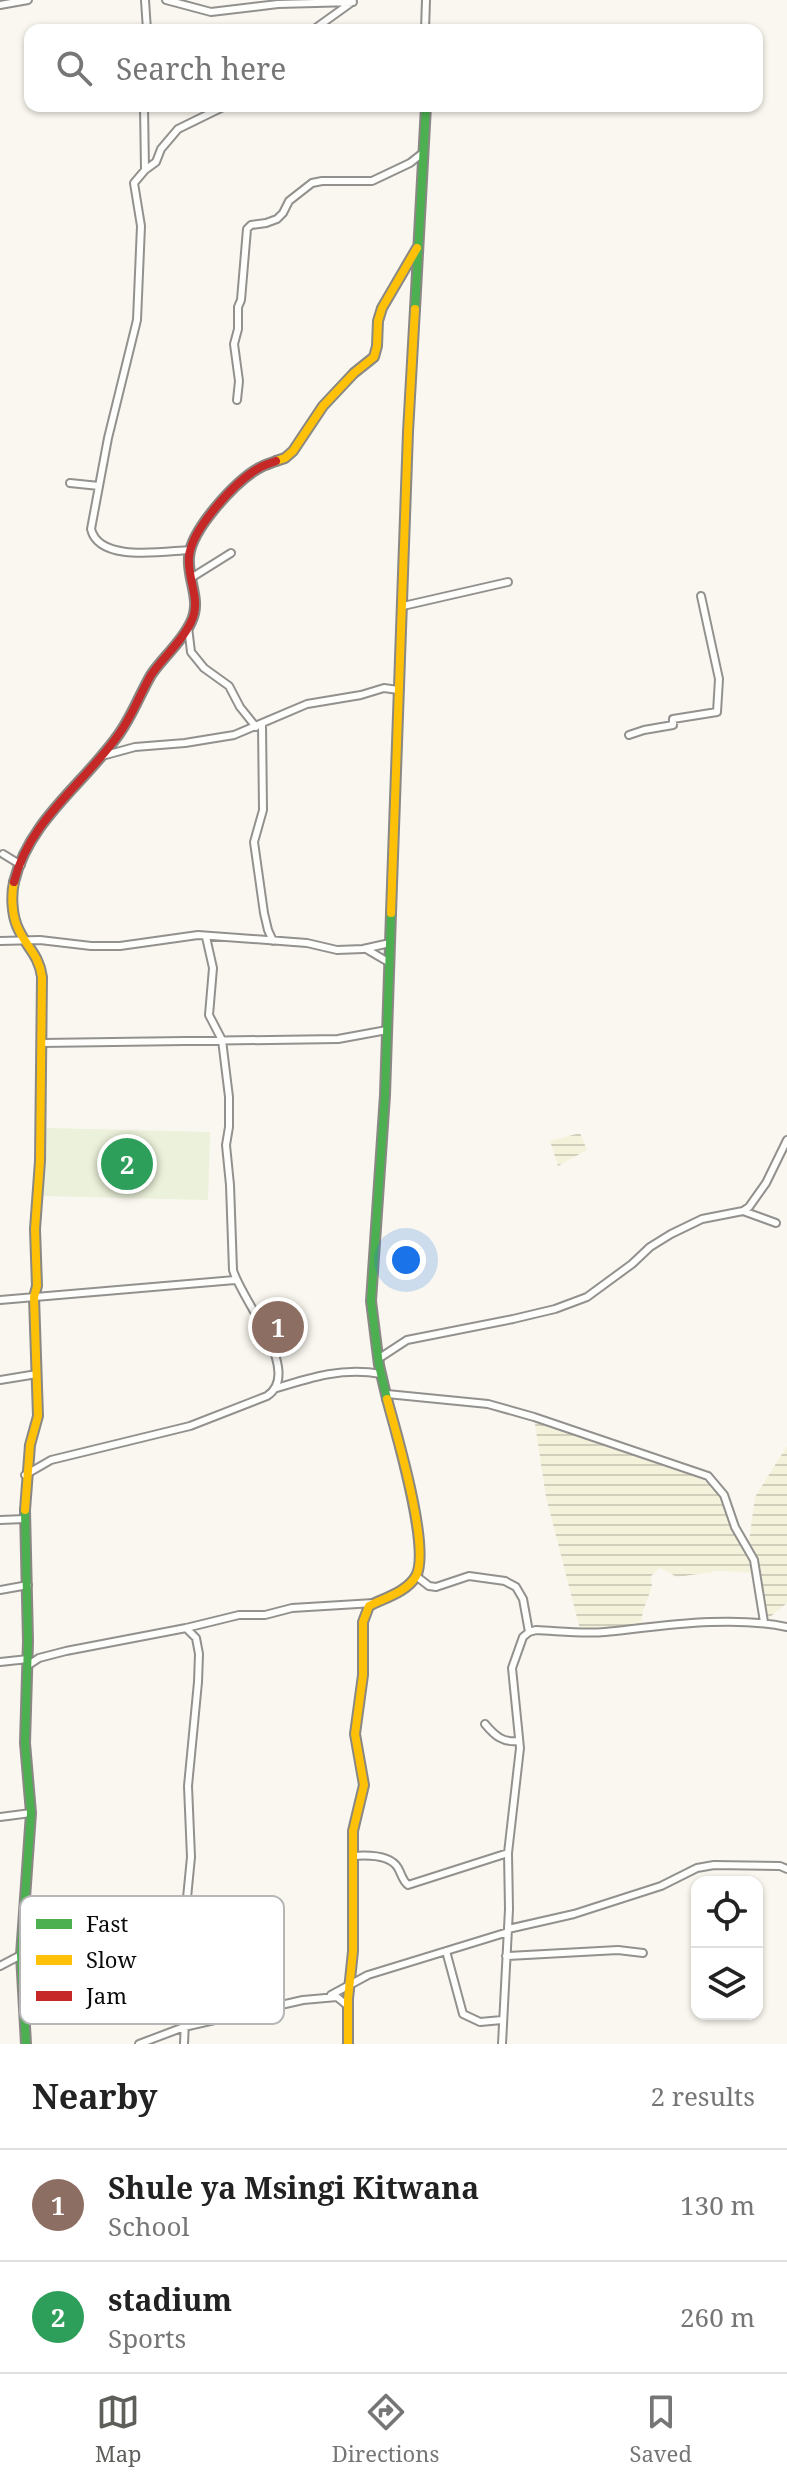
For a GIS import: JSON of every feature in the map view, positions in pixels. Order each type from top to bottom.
[{"type":"street","points":[[0,5],[28,0]]},
{"type":"street","points":[[145,0],[147,24]]},
{"type":"street","points":[[166,0],[211,12],[278,4],[354,1]]},
{"type":"street","points":[[425,24],[426,0]]},
{"type":"street","points":[[321,24],[354,1]]},
{"type":"street","points":[[144,112],[145,170]]},
{"type":"street","points":[[190,550],[140,553],[105,548],[96,542],[91,529],[108,438],[137,320],[141,226],[133,187],[135,179],[156,162],[161,149],[178,129],[213,112]]},
{"type":"street","points":[[348,2044],[353,1951],[353,1831],[364,1785],[355,1734],[363,1675],[363,1622],[367,1609],[374,1603],[408,1586],[420,1565],[416,1512],[381,1374],[371,1301],[378,1226],[408,432],[426,112]]},
{"type":"street","points":[[237,400],[239,381],[234,344],[248,227],[277,219],[289,201],[312,183],[372,181],[410,163],[424,152]]},
{"type":"street","points":[[25,1896],[31,1813],[25,1743],[28,1585],[25,1475],[38,1416],[34,1297],[37,1286],[35,1229],[40,1161],[42,1043],[40,962],[17,926],[12,892],[21,865],[47,816],[119,734],[153,672],[170,653],[195,615],[197,606],[191,578],[190,550],[198,533],[240,482],[260,467],[285,458],[293,451],[323,406],[374,357],[382,308],[418,247]]},
{"type":"street","points":[[70,483],[99,486]]},
{"type":"street","points":[[191,578],[231,553]]},
{"type":"street","points":[[403,606],[508,582]]},
{"type":"street","points":[[629,735],[673,725],[673,719],[690,714],[717,712],[719,679],[701,596]]},
{"type":"street","points":[[188,627],[191,652],[204,668],[229,686],[240,707],[259,726],[263,810],[254,842],[265,920],[273,941]]},
{"type":"street","points":[[98,757],[135,747],[234,735],[307,704],[384,688],[398,690]]},
{"type":"street","points":[[3,854],[21,865]]},
{"type":"street","points":[[0,941],[120,946],[182,936],[307,943],[337,950],[366,949],[390,943]]},
{"type":"street","points":[[206,937],[213,968],[209,1015],[222,1040],[229,1097],[226,1145],[233,1270],[235,1280],[267,1335],[280,1376],[277,1388]]},
{"type":"street","points":[[366,949],[390,963]]},
{"type":"street","points":[[42,1043],[338,1039],[387,1030]]},
{"type":"street","points":[[743,1211],[757,1198],[787,1140]]},
{"type":"street","points":[[378,1359],[407,1340],[498,1323],[587,1297],[650,1247],[702,1219],[743,1211],[776,1223]]},
{"type":"street","points":[[0,1300],[235,1280]]},
{"type":"street","points":[[25,1475],[51,1460],[153,1437],[216,1418],[302,1379],[340,1371],[381,1374]]},
{"type":"street","points":[[0,1380],[37,1374]]},
{"type":"street","points":[[387,1394],[488,1404],[708,1476],[724,1495],[735,1527],[754,1560],[764,1622]]},
{"type":"street","points":[[0,1520],[25,1519]]},
{"type":"street","points":[[416,1576],[429,1586],[436,1587],[469,1576],[505,1581],[516,1587],[523,1599],[529,1632]]},
{"type":"street","points":[[0,1590],[28,1585]]},
{"type":"street","points":[[0,1662],[28,1662],[239,1615],[374,1603]]},
{"type":"street","points":[[502,2044],[508,1930],[508,1853],[519,1741],[512,1668],[519,1645],[529,1632],[536,1630],[604,1632],[764,1622],[787,1627]]},
{"type":"street","points":[[186,1628],[196,1638],[199,1662],[188,1786],[191,1857],[187,1896]]},
{"type":"street","points":[[28,1647],[35,1654],[46,1656]]},
{"type":"street","points":[[485,1724],[500,1739],[519,1741]]},
{"type":"street","points":[[0,1817],[31,1813]]},
{"type":"street","points":[[353,1856],[390,1860],[408,1885],[508,1853]]},
{"type":"street","points":[[329,1996],[368,1975],[661,1886],[697,1868],[725,1865],[780,1866],[787,1869]]},
{"type":"street","points":[[506,1956],[618,1950],[643,1953]]},
{"type":"street","points":[[446,1951],[463,2014],[480,2022],[502,2020]]},
{"type":"street","points":[[0,1966],[20,1956]]},
{"type":"street","points":[[284,2004],[329,1996],[337,1997],[349,2007]]},
{"type":"street","points":[[24,2024],[26,2044]]},
{"type":"street","points":[[184,2024],[184,2044]]},
{"type":"street","points":[[139,2044],[197,2024]]},
{"type":"shaded area","points":[[580,1133],[587,1150],[558,1166],[550,1141]]},
{"type":"shaded area","points":[[534,1417],[648,1456],[720,1488],[748,1549],[755,1497],[787,1446],[787,1603],[764,1622],[757,1573],[719,1571],[677,1577],[660,1568],[651,1576],[652,1586],[640,1628],[581,1633],[546,1497]]},
{"type":"green space","points":[[45,1128],[210,1132],[208,1200],[44,1196]]},
{"type":"traffic: fast","points":[[415,309],[426,112]]},
{"type":"traffic: fast","points":[[387,1399],[379,1365],[371,1301],[385,1095],[391,913]]},
{"type":"traffic: fast","points":[[25,1510],[28,1641],[25,1743],[31,1813],[25,1896]]},
{"type":"traffic: fast","points":[[25,2024],[26,2044]]},
{"type":"traffic: slow","points":[[276,461],[293,451],[323,406],[374,357],[382,308],[417,248]]},
{"type":"traffic: slow","points":[[391,913],[415,309]]},
{"type":"traffic: slow","points":[[14,882],[12,904],[15,921],[38,962],[42,977],[40,1161],[35,1229],[37,1286],[34,1297],[38,1416],[30,1445],[25,1510]]},
{"type":"traffic: slow","points":[[348,2044],[348,1999],[353,1951],[353,1831],[364,1785],[355,1734],[363,1675],[363,1622],[369,1606],[412,1582],[419,1562],[416,1517],[387,1399]]},
{"type":"traffic: jam","points":[[14,882],[32,840],[119,734],[151,675],[187,629],[195,606],[189,557],[206,520],[249,474],[276,461]]},
{"type":"place","name":"stadium","points":[[127,1164]]},
{"type":"place","name":"Shule ya Msingi Kitwana","points":[[278,1327]]}]
